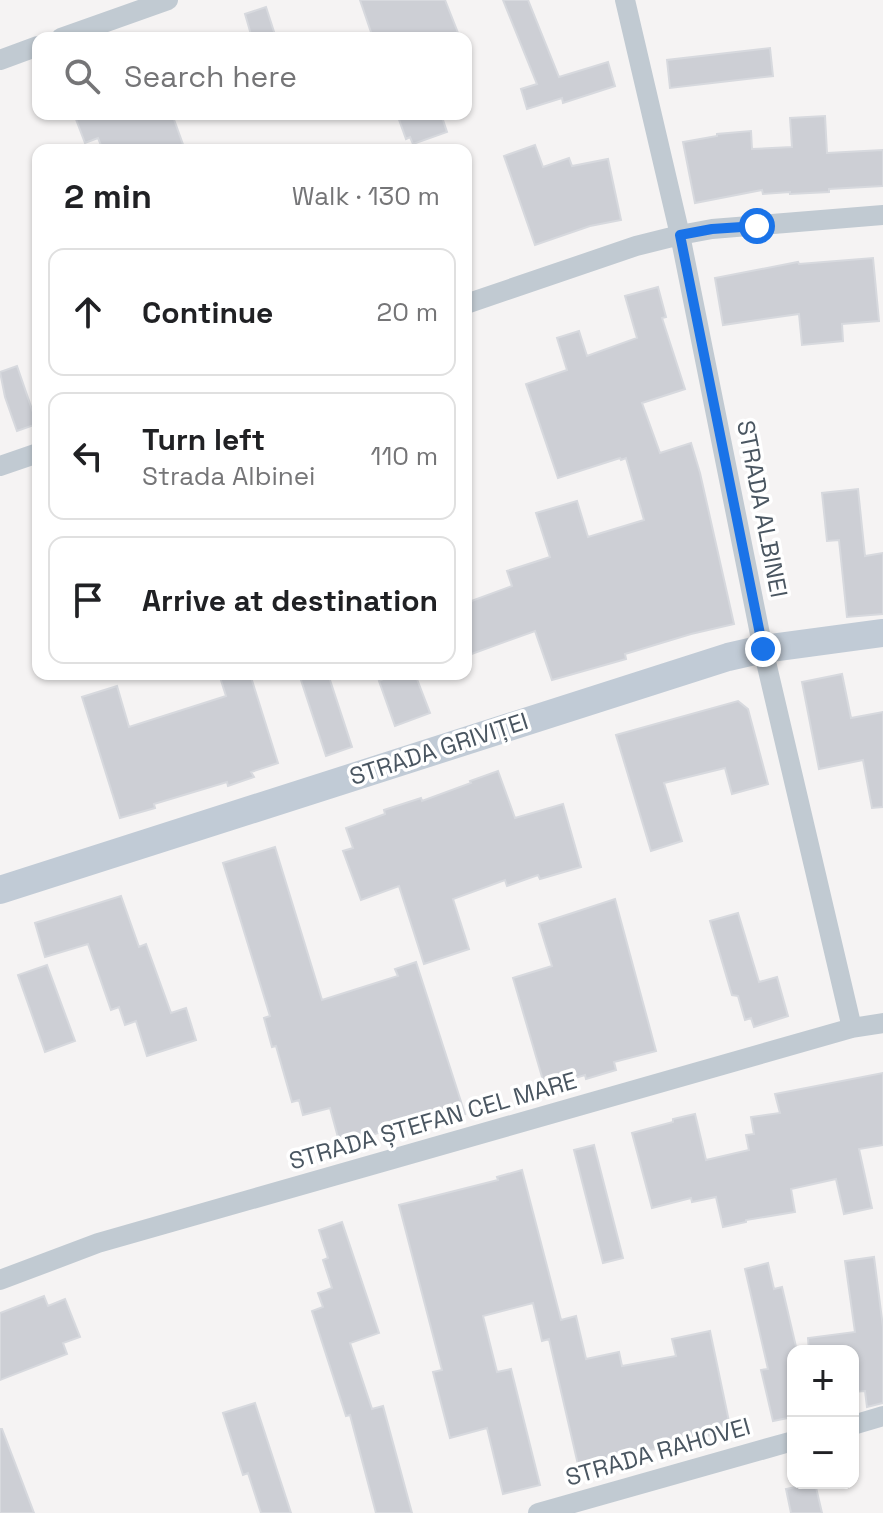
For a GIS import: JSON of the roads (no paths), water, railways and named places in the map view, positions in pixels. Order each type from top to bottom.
[{"type":"main road","name":"STRADA GRIVIȚEI","points":[[0,890],[728,657],[763,649],[883,633]]},
{"type":"street","points":[[78,32],[168,0]]},
{"type":"street","name":"STRADA ALBINEI","points":[[625,0],[680,235],[763,649],[852,1028]]},
{"type":"street","points":[[0,60],[32,48]]},
{"type":"street","points":[[472,302],[636,246],[680,235],[712,229],[883,215]]},
{"type":"street","points":[[0,466],[32,455]]},
{"type":"street","name":"STRADA ȘTEFAN CEL MARE","points":[[0,1280],[98,1243],[852,1028],[883,1023]]},
{"type":"street","points":[[859,1423],[883,1416]]},
{"type":"street","name":"STRADA RAHOVEI","points":[[538,1513],[787,1443]]}]
